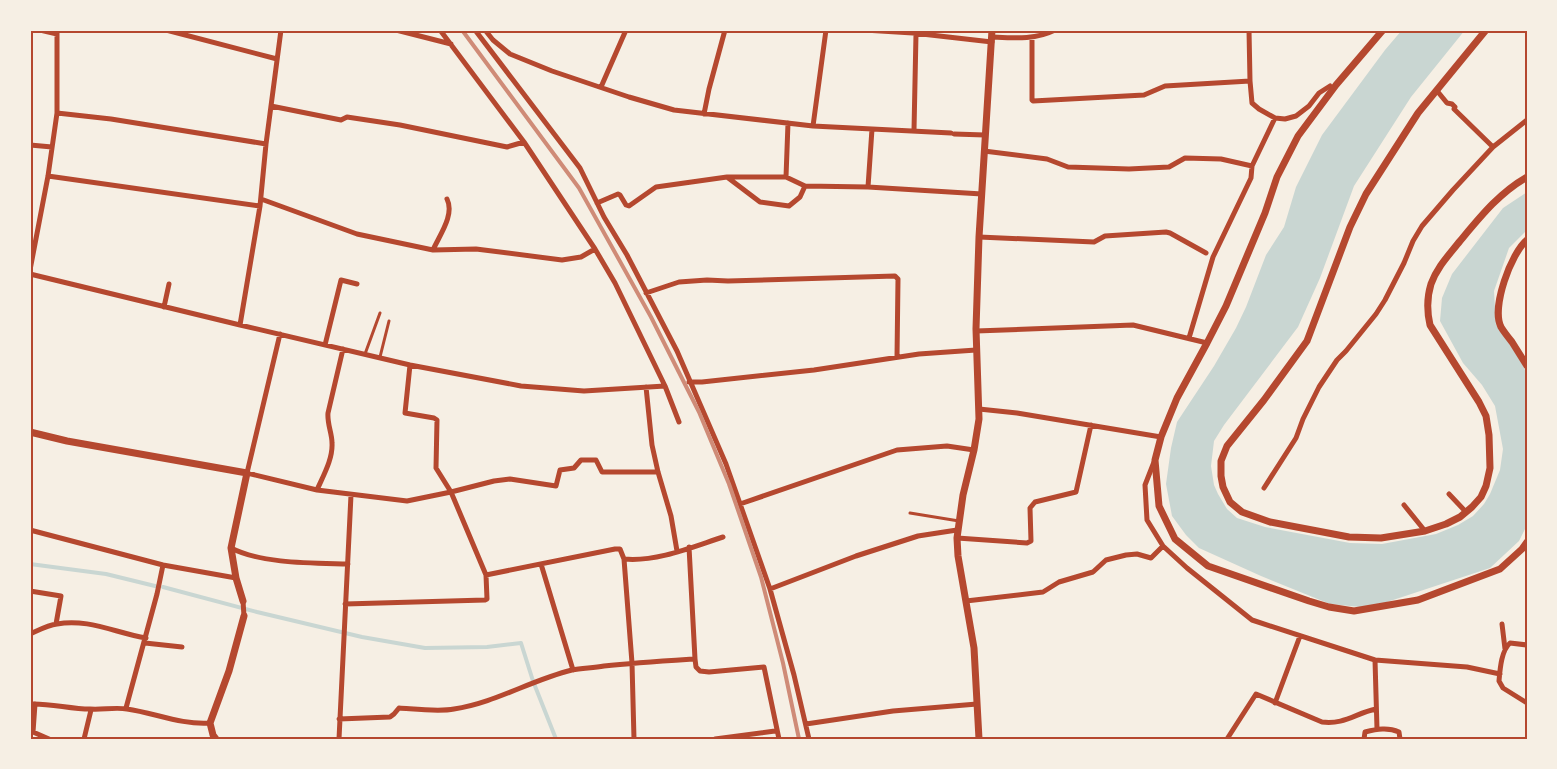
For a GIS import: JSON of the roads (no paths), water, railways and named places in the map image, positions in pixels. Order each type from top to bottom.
[{"type":"street","points":[[40,30],[57,32],[57,113],[30,272],[164,307],[240,323],[410,365],[532,388],[584,391],[665,386]]},
{"type":"street","points":[[166,30],[277,59]]},
{"type":"street","points":[[240,323],[261,199],[280,30]]},
{"type":"street","points":[[396,30],[451,45]]},
{"type":"street","points":[[440,30],[524,142],[595,249],[615,283],[665,386],[679,422]]},
{"type":"street","points":[[475,30],[580,168],[677,351],[726,464],[770,589],[809,739]]},
{"type":"street","points":[[484,30],[510,54],[552,71],[675,110],[813,126],[985,135]]},
{"type":"street","points":[[601,87],[626,30]]},
{"type":"street","points":[[704,114],[726,30]]},
{"type":"street","points":[[813,126],[826,30]]},
{"type":"street","points":[[864,30],[1032,38],[1055,30]]},
{"type":"street","points":[[1249,30],[1252,103],[1258,110],[1275,118],[1285,119],[1296,116],[1309,106],[1319,93],[1330,86]]},
{"type":"street","points":[[1383,30],[1336,85],[1298,136],[1277,177],[1265,213],[1226,306],[1177,398],[1161,437],[1145,485],[1147,520],[1164,546],[1187,568],[1252,620],[1375,660],[1467,667],[1500,674]]},
{"type":"street","points":[[1486,30],[1418,113],[1366,194],[1350,227],[1307,341],[1227,446],[1221,461],[1221,476],[1223,488],[1230,502],[1242,512],[1270,522],[1348,537],[1381,538],[1425,531],[1446,524],[1460,517],[1481,497],[1490,468],[1486,416],[1430,325],[1428,311],[1431,285],[1439,266],[1491,203],[1527,177]]},
{"type":"street","points":[[914,130],[916,34]]},
{"type":"street","points":[[979,739],[974,648],[958,556],[957,534],[978,428],[976,331],[979,237],[992,36]]},
{"type":"street","points":[[1032,38],[1033,101],[1144,94],[1165,86],[1250,81]]},
{"type":"street","points":[[1438,92],[1493,147]]},
{"type":"street","points":[[271,106],[341,120],[347,117],[400,125],[507,147],[524,142]]},
{"type":"street","points":[[57,113],[266,144]]},
{"type":"street","points":[[1189,338],[1213,257],[1251,178],[1252,166],[1275,118]]},
{"type":"street","points":[[1264,488],[1296,438],[1319,387],[1337,360],[1385,300],[1422,226],[1493,147],[1527,120]]},
{"type":"street","points":[[786,177],[788,123]]},
{"type":"street","points":[[868,187],[872,129]]},
{"type":"street","points":[[30,145],[52,147]]},
{"type":"street","points":[[984,151],[1047,159],[1068,167],[1129,169],[1169,167],[1185,158],[1221,159],[1252,166]]},
{"type":"street","points":[[48,176],[260,206]]},
{"type":"street","points":[[597,203],[618,194],[629,206],[656,186],[727,177],[786,177],[804,186],[868,187],[982,194]]},
{"type":"street","points":[[727,177],[756,200],[765,204],[789,206],[800,197],[804,186]]},
{"type":"street","points":[[261,199],[357,234],[433,250],[476,249],[562,260],[581,257],[595,249]]},
{"type":"street","points":[[433,250],[448,216],[450,206],[447,199]]},
{"type":"street","points":[[979,237],[1094,242],[1105,236],[1166,232],[1206,253]]},
{"type":"street","points":[[1527,240],[1515,257],[1501,289],[1499,303],[1500,325],[1527,366]]},
{"type":"street","points":[[646,293],[680,282],[707,280],[895,276],[898,279],[897,357]]},
{"type":"street","points":[[325,345],[340,280],[357,284]]},
{"type":"street","points":[[164,307],[169,284]]},
{"type":"street","points":[[976,331],[1134,325],[1207,343]]},
{"type":"street","points":[[216,739],[210,723],[229,671],[244,616],[243,601],[231,548],[280,334]]},
{"type":"street","points":[[316,490],[331,456],[332,442],[327,422],[328,413],[343,349]]},
{"type":"street","points":[[689,382],[814,370],[919,354],[976,350]]},
{"type":"street","points":[[345,604],[485,600],[487,597],[486,575],[451,492],[436,465],[437,420],[405,413],[410,365]]},
{"type":"street","points":[[646,387],[648,422],[658,472],[671,516],[677,551]]},
{"type":"street","points":[[979,409],[1161,437]]},
{"type":"street","points":[[770,589],[856,556],[918,536],[957,534],[1027,543],[1031,541],[1030,507],[1032,504],[1076,492],[1091,425]]},
{"type":"street","points":[[30,432],[247,473],[316,490],[406,501],[510,479],[556,486],[560,470],[573,468],[581,460],[596,460],[602,472],[658,472]]},
{"type":"street","points":[[740,504],[897,450],[947,446],[974,450]]},
{"type":"street","points":[[1155,460],[1159,506],[1175,539],[1208,566],[1329,607],[1354,611],[1418,600],[1500,570],[1527,542]]},
{"type":"street","points":[[1449,494],[1466,512]]},
{"type":"street","points":[[339,739],[351,495]]},
{"type":"street","points":[[1404,505],[1425,531]]},
{"type":"street","points":[[30,530],[163,565],[236,578]]},
{"type":"street","points":[[624,559],[638,560],[723,537]]},
{"type":"street","points":[[966,601],[1043,592],[1059,582],[1093,572],[1106,560],[1137,554],[1151,558],[1164,546]]},
{"type":"street","points":[[689,547],[696,667],[700,671],[709,672],[764,667],[779,739]]},
{"type":"street","points":[[231,548],[241,553],[266,558],[348,564]]},
{"type":"street","points":[[486,575],[620,549],[624,559],[632,663],[634,739]]},
{"type":"street","points":[[541,564],[573,670]]},
{"type":"street","points":[[126,708],[163,565]]},
{"type":"street","points":[[30,591],[61,596],[56,624]]},
{"type":"street","points":[[30,634],[56,624],[72,622],[96,625],[145,641],[182,647]]},
{"type":"street","points":[[1502,624],[1505,649],[1500,685],[1527,703]]},
{"type":"street","points":[[1275,703],[1300,636]]},
{"type":"street","points":[[1505,649],[1510,643],[1527,645]]},
{"type":"street","points":[[339,719],[390,717],[399,708],[456,709],[508,694],[533,682],[573,670],[695,659]]},
{"type":"street","points":[[1375,660],[1377,729]]},
{"type":"street","points":[[1227,739],[1256,694],[1322,722],[1332,724],[1376,709]]},
{"type":"street","points":[[49,739],[33,732],[32,704],[91,710],[126,708],[174,720],[210,723]]},
{"type":"street","points":[[806,724],[893,711],[977,704]]},
{"type":"street","points":[[84,739],[91,710]]},
{"type":"street","points":[[1364,739],[1365,732],[1377,729],[1400,732],[1400,739]]},
{"type":"street","points":[[715,739],[775,731]]},
{"type":"lane","points":[[365,354],[380,313]]},
{"type":"lane","points":[[380,358],[389,321]]},
{"type":"lane","points":[[910,513],[959,521]]},
{"type":"waterway","points":[[30,564],[106,574],[155,586]]},
{"type":"waterway","points":[[163,587],[362,637],[425,648],[487,647],[521,643],[556,739]]},
{"type":"railway","points":[[462,30],[579,188],[651,317],[699,412],[729,484],[761,577],[799,739]]}]
